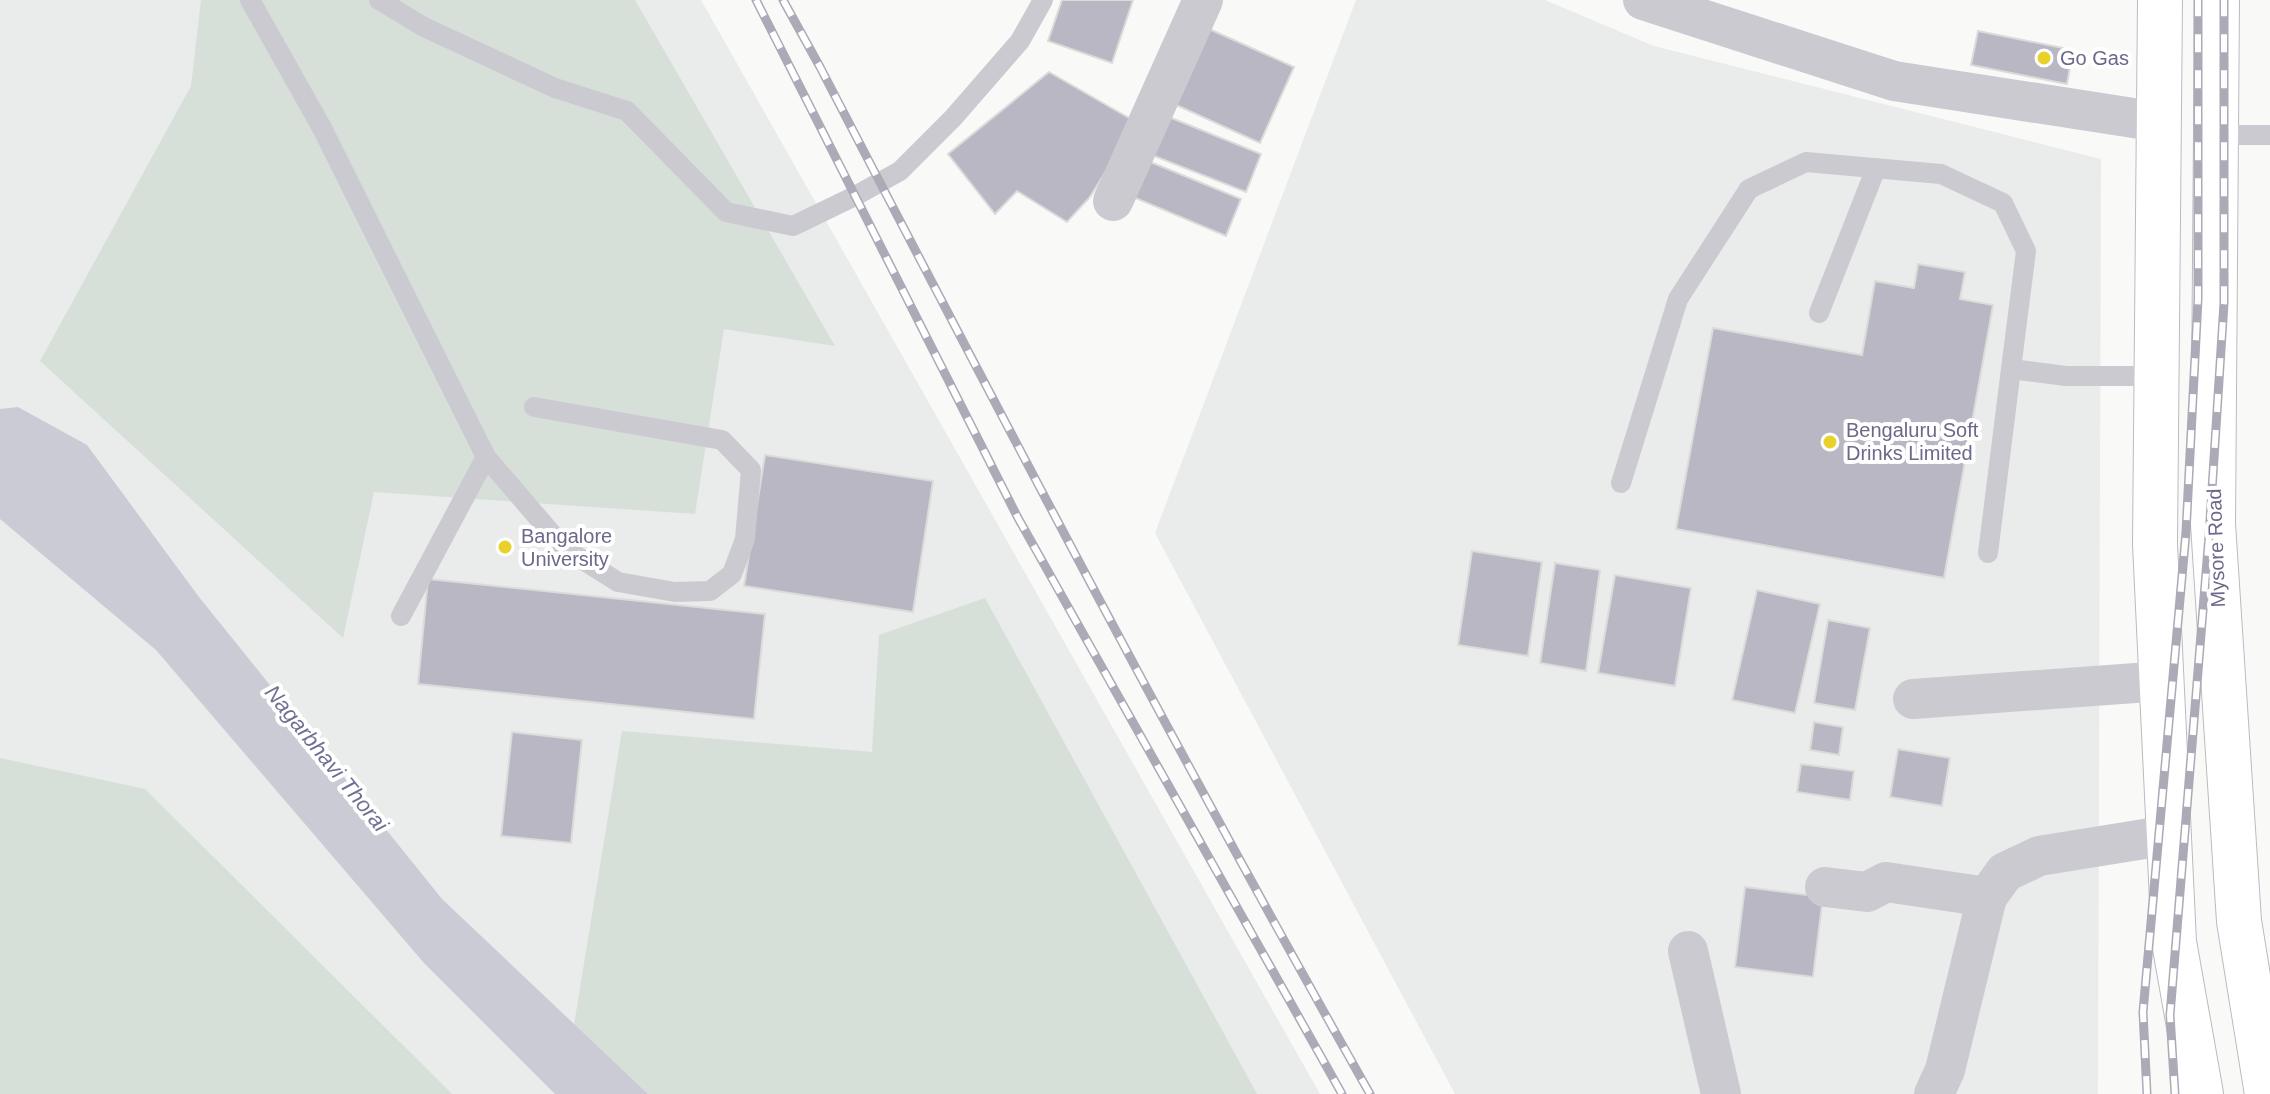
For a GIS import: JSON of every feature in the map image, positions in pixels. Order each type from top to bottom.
[{"type":"highway","points":[[2160,0],[2155,544],[2174,942],[2201,1094]]},
{"type":"highway","name":"Mysore Road","points":[[2217,0],[2213,524],[2239,921],[2267,1094]]},
{"type":"street","points":[[1113,201],[1203,0]]},
{"type":"street","points":[[1643,0],[1894,81],[2159,122]]},
{"type":"street","points":[[1913,699],[2163,681]]},
{"type":"street","points":[[1934,1094],[1945,1070],[1987,897],[2005,872],[2039,856],[2169,835]]},
{"type":"street","points":[[1825,887],[1867,892],[1886,882],[1987,897]]},
{"type":"street","points":[[1688,951],[1721,1094]]},
{"type":"lane","points":[[250,0],[322,128],[486,457],[564,548],[618,582],[675,592],[710,591],[732,574],[745,539],[751,470],[722,440],[534,407]]},
{"type":"lane","points":[[379,0],[424,27],[555,88],[627,111],[726,212],[793,226],[900,171],[953,118],[1020,41],[1043,0]]},
{"type":"lane","points":[[2216,135],[2270,135]]},
{"type":"lane","points":[[1621,483],[1678,299],[1749,189],[1806,162],[1941,174],[2003,203],[2026,251],[1988,553]]},
{"type":"lane","points":[[1819,313],[1876,168]]},
{"type":"lane","points":[[2011,369],[2066,376],[2157,376]]},
{"type":"lane","points":[[401,616],[486,457]]},
{"type":"shaded area","name":"Bangalore University","points":[[0,0],[701,0],[1320,1094],[0,1094]]},
{"type":"shaded area","points":[[201,0],[635,0],[835,346],[724,329],[695,514],[374,492],[343,638],[40,361],[191,86]]},
{"type":"shaded area","points":[[1356,0],[1545,0],[1654,46],[2101,159],[2098,1094],[1455,1094],[1155,533]]},
{"type":"shaded area","points":[[985,598],[1257,1094],[648,1094],[574,1025],[622,731],[872,752],[879,635]]},
{"type":"shaded area","points":[[0,758],[145,789],[452,1094],[0,1094]]},
{"type":"water","name":"Nagarbhavi Thorai","points":[[18,407],[87,445],[199,597],[442,899],[648,1094],[555,1094],[424,963],[156,650],[0,519],[0,409]]},
{"type":"building","points":[[1062,0],[1133,0],[1112,63],[1048,41]]},
{"type":"building","points":[[1207,28],[1294,67],[1260,143],[1174,104]]},
{"type":"building","points":[[1978,31],[2073,50],[2067,84],[1971,65]]},
{"type":"building","points":[[1049,72],[1136,122],[1090,197],[1067,222],[1017,191],[995,214],[948,154]]},
{"type":"building","points":[[1164,115],[1261,154],[1246,192],[1149,154]]},
{"type":"building","points":[[1148,161],[1241,199],[1226,236],[1133,197]]},
{"type":"building","name":"Bengaluru Soft Drinks Limited","points":[[1918,264],[1965,272],[1960,299],[1993,305],[1944,578],[1676,529],[1713,328],[1862,355],[1875,281],[1914,288]]},
{"type":"building","points":[[765,455],[933,481],[913,612],[744,586]]},
{"type":"building","points":[[1472,551],[1542,562],[1528,656],[1458,645]]},
{"type":"building","points":[[1555,563],[1600,570],[1586,671],[1540,663]]},
{"type":"building","points":[[1615,575],[1691,588],[1675,686],[1598,673]]},
{"type":"building","points":[[428,579],[765,614],[754,719],[418,684]]},
{"type":"building","points":[[1757,590],[1820,604],[1795,713],[1732,700]]},
{"type":"building","points":[[1828,620],[1870,628],[1855,710],[1814,703]]},
{"type":"building","points":[[1814,722],[1843,727],[1839,755],[1810,750]]},
{"type":"building","points":[[512,732],[582,740],[571,843],[501,836]]},
{"type":"building","points":[[1898,749],[1950,758],[1942,806],[1890,797]]},
{"type":"building","points":[[1801,764],[1854,771],[1850,800],[1797,792]]},
{"type":"building","points":[[1745,887],[1823,897],[1813,977],[1735,967]]},
{"type":"railway","points":[[756,0],[1018,518],[1342,1094]]},
{"type":"railway","points":[[783,0],[1159,711],[1370,1094]]},
{"type":"railway","points":[[2147,1094],[2143,1012],[2186,532],[2198,299],[2198,0]]},
{"type":"railway","points":[[2175,1094],[2170,1015],[2209,536],[2224,303],[2224,0]]},
{"type":"place","name":"Go Gas","points":[[2044,58]]},
{"type":"place","name":"Bengaluru Soft Drinks Limited","points":[[1830,442]]},
{"type":"place","name":"Bangalore University","points":[[505,547]]}]
